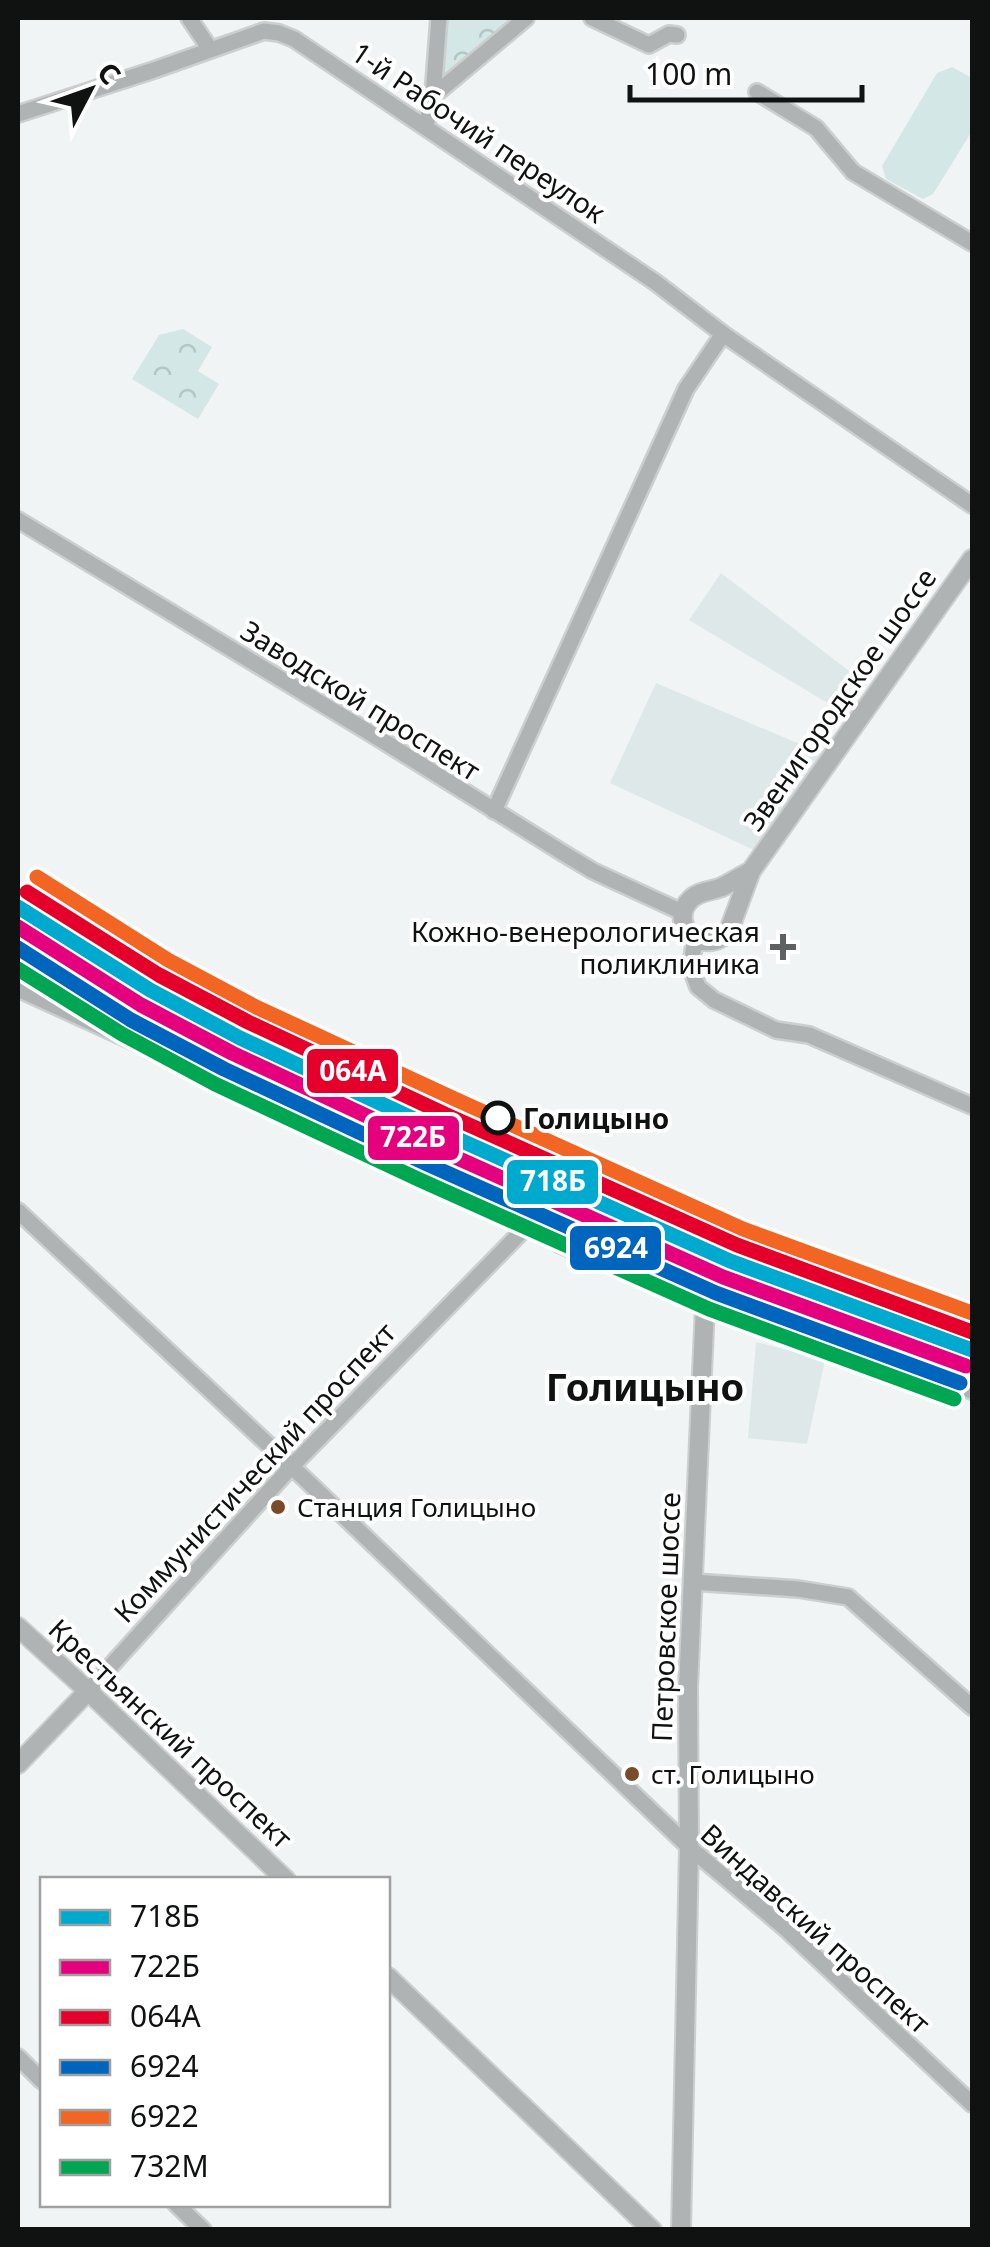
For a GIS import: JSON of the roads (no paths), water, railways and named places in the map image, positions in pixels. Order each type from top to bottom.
[{"type":"street","points":[[189,18],[210,49]]},
{"type":"street","points":[[426,126],[433,96],[440,18]]},
{"type":"street","points":[[433,96],[526,18]]},
{"type":"street","points":[[592,18],[649,45],[669,34],[677,35]]},
{"type":"street","name":"1-й Рабочий переулок","points":[[18,114],[264,31],[279,33],[309,48],[426,126],[972,504]]},
{"type":"street","points":[[757,92],[816,128],[853,172],[972,243]]},
{"type":"street","points":[[494,811],[686,390],[724,334]]},
{"type":"street","name":"Заводской проспект","points":[[18,520],[593,871],[684,913]]},
{"type":"street","name":"Звенигородское шоссе","points":[[751,871],[972,559]]},
{"type":"street","points":[[751,871],[731,928],[720,939],[710,942],[696,938],[686,928],[684,913],[690,900],[751,871]]},
{"type":"street","points":[[709,892],[726,900],[733,918]]},
{"type":"street","points":[[696,938],[691,965],[694,976],[698,987],[714,1000],[776,1030],[808,1035],[972,1106]]},
{"type":"street","points":[[18,989],[403,1165],[533,1220],[559,1244],[705,1306],[753,1322],[812,1325],[972,1391]]},
{"type":"street","name":"Виндавский проспект","points":[[18,1212],[688,1847],[786,1928],[972,2104]]},
{"type":"street","name":"Коммунистический проспект","points":[[18,1764],[291,1468],[533,1220]]},
{"type":"street","name":"Петровское шоссе","points":[[681,2230],[688,1688],[705,1306]]},
{"type":"street","points":[[693,1582],[798,1589],[848,1597],[972,1707]]},
{"type":"street","name":"Крестьянский проспект","points":[[18,1627],[283,1877]]},
{"type":"street","points":[[390,1979],[652,2230]]},
{"type":"street","points":[[18,2058],[40,2079]]},
{"type":"street","points":[[179,2207],[202,2230]]},
{"type":"place","name":"Кожно-венерологическая поликлиника","points":[[783,947]]},
{"type":"place","name":"Голицыно","points":[[498,1118]]},
{"type":"place","name":"Станция Голицыно","points":[[278,1507]]},
{"type":"place","name":"ст. Голицыно","points":[[632,1774]]},
{"type":"district","name":"Голицыно","points":[[645,1386]]}]
